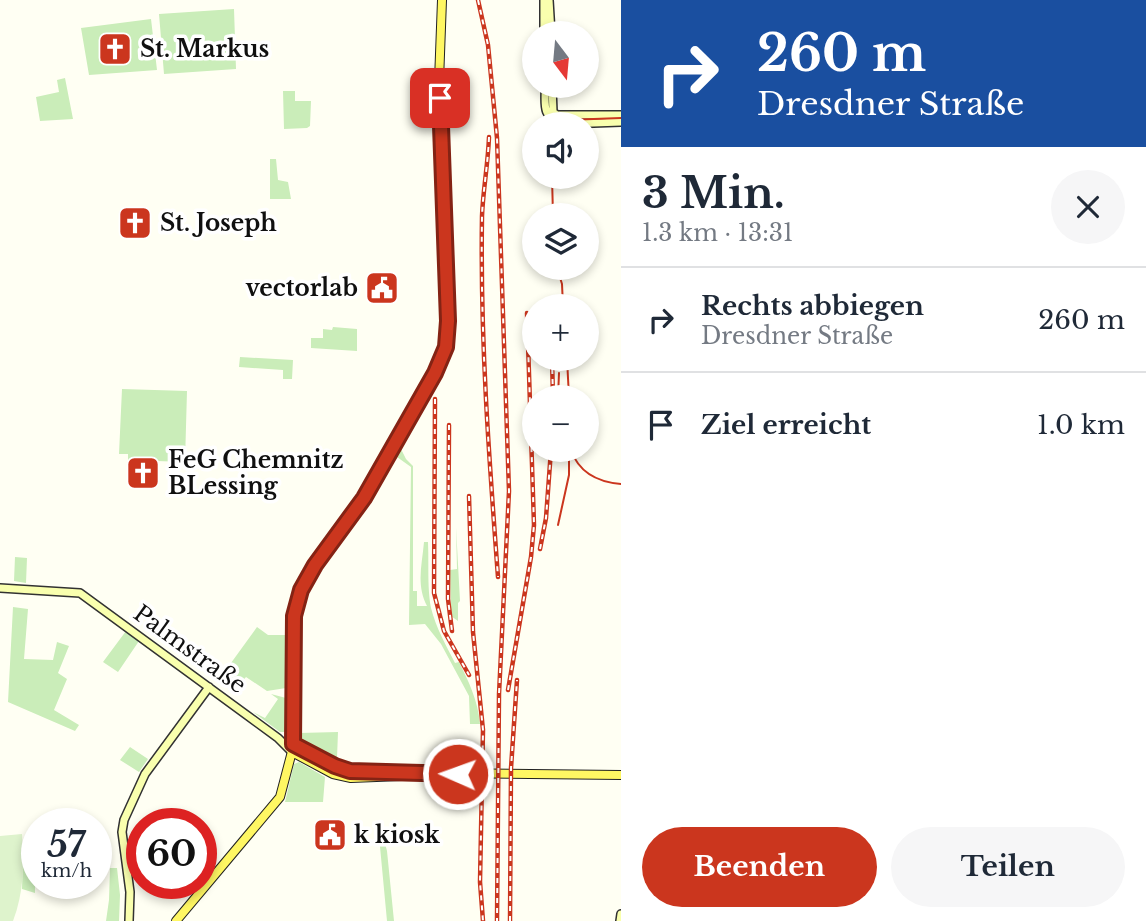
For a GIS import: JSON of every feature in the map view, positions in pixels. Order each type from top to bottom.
[{"type":"main road","points":[[176,921],[280,797],[293,748],[294,616],[301,590],[315,565],[356,510],[377,476],[435,373],[446,347],[448,321],[439,81],[442,0]]},
{"type":"main road","points":[[544,0],[544,21]]},
{"type":"main road","points":[[550,0],[551,21]]},
{"type":"main road","points":[[547,98],[550,112]]},
{"type":"main road","points":[[550,112],[551,98]]},
{"type":"main road","points":[[599,115],[621,115]]},
{"type":"main road","points":[[599,123],[621,122]]},
{"type":"main road","name":"Palmstraße","points":[[0,588],[78,592],[293,748]]},
{"type":"main road","points":[[129,921],[130,892],[122,832],[124,820],[145,774],[208,687]]},
{"type":"main road","points":[[293,748],[350,771],[621,775]]},
{"type":"main road","points":[[620,921],[621,914]]},
{"type":"green space","points":[[234,9],[236,69],[164,74],[159,14]]},
{"type":"green space","points":[[151,19],[157,70],[89,75],[81,28]]},
{"type":"green space","points":[[65,78],[73,119],[40,121],[36,97],[59,92],[57,80]]},
{"type":"green space","points":[[283,91],[295,91],[295,101],[311,101],[310,126],[284,129]]},
{"type":"green space","points":[[270,159],[276,159],[278,180],[288,182],[291,199],[270,199]]},
{"type":"green space","points":[[333,327],[357,329],[357,351],[311,348],[311,338],[323,338],[323,329],[332,330]]},
{"type":"green space","points":[[240,357],[293,360],[292,379],[283,379],[283,370],[239,367]]},
{"type":"green space","points":[[122,389],[187,391],[185,462],[128,460],[128,454],[119,454]]},
{"type":"green space","points":[[401,449],[413,466],[413,591],[417,591],[417,606],[427,606],[421,575],[424,542],[428,542],[429,592],[433,615],[455,663],[459,662],[470,684],[480,724],[470,724],[469,696],[441,644],[425,624],[409,625],[411,467],[397,457],[389,472]]},
{"type":"green space","points":[[456,527],[460,601],[458,621],[451,616],[450,570],[457,569]]},
{"type":"green space","points":[[15,557],[27,558],[26,583],[14,581]]},
{"type":"green space","points":[[13,607],[28,609],[24,659],[53,660],[57,642],[69,646],[58,673],[67,679],[54,710],[79,725],[75,731],[8,702]]},
{"type":"green space","points":[[257,627],[268,635],[286,635],[286,688],[267,691],[246,677],[239,685],[223,674]]},
{"type":"green space","points":[[126,631],[139,641],[118,672],[103,662]]},
{"type":"green space","points":[[271,694],[286,698],[285,732],[280,732],[253,712],[265,718],[278,699]]},
{"type":"green space","points":[[338,732],[337,758],[302,740],[299,733]]},
{"type":"green space","points":[[130,747],[148,759],[139,772],[120,760]]},
{"type":"green space","points":[[299,762],[325,777],[323,802],[285,802],[294,764]]},
{"type":"green space","points":[[382,832],[387,851],[394,921],[387,921],[379,836]]},
{"type":"green space","points":[[21,834],[21,889],[13,921],[0,921],[0,836]]},
{"type":"green space","points":[[112,868],[117,868],[119,921],[106,921],[109,900],[112,899]]},
{"type":"tram line","points":[[599,119],[621,118]]},
{"type":"tram line","points":[[552,189],[553,203]]},
{"type":"tram line","points":[[561,280],[562,294]]},
{"type":"tram line","points":[[568,371],[568,385]]},
{"type":"tram line","points":[[558,385],[559,373]]},
{"type":"tram line","points":[[558,525],[569,475],[569,462]]},
{"type":"tram line","points":[[577,462],[590,475],[621,484]]},
{"type":"railway","points":[[478,0],[488,45],[497,138],[509,491],[499,694],[497,921]]},
{"type":"railway","points":[[489,137],[482,216],[482,307],[498,577]]},
{"type":"railway","points":[[508,690],[534,525],[529,371]]},
{"type":"railway","points":[[552,371],[553,385]]},
{"type":"railway","points":[[435,399],[434,593],[444,631],[469,675]]},
{"type":"railway","points":[[449,425],[448,599],[452,631]]},
{"type":"railway","points":[[540,549],[546,518],[550,462]]},
{"type":"railway","points":[[469,496],[473,632],[483,730],[480,882],[483,921]]},
{"type":"railway","points":[[510,921],[511,768],[517,680]]},
{"type":"place","name":"St. Markus","points":[[115,49]]},
{"type":"place","name":"St. Joseph","points":[[135,223]]},
{"type":"place","name":"vectorlab","points":[[382,288]]},
{"type":"place","name":"FeG Chemnitz BLessing","points":[[143,473]]},
{"type":"place","name":"k kiosk","points":[[330,835]]},
{"type":"route","points":[[440,98],[448,321],[446,347],[435,373],[377,476],[356,510],[307,577],[301,590],[294,616],[293,744],[350,771],[458,774]]}]
